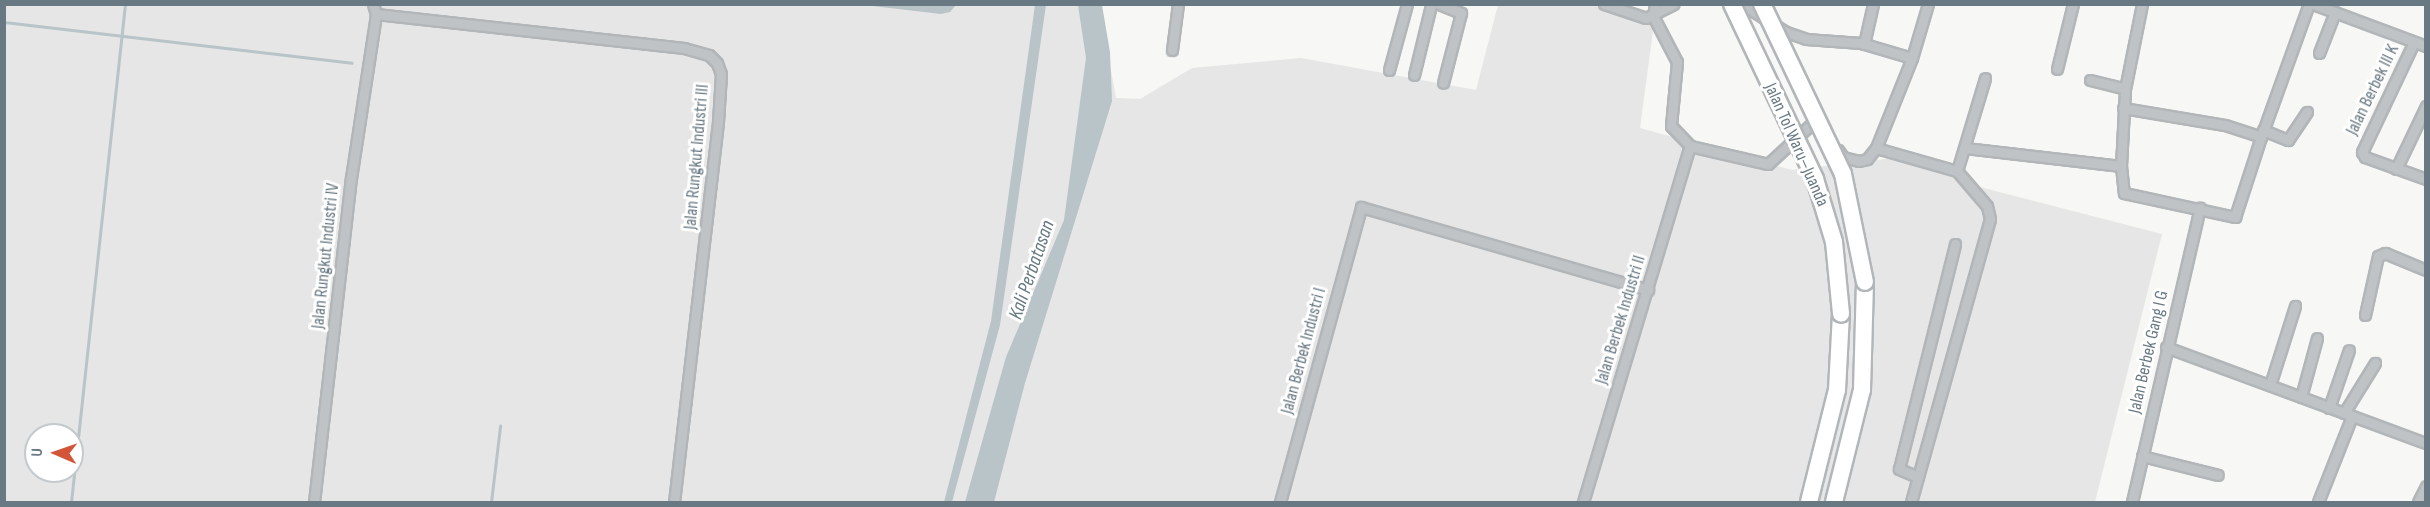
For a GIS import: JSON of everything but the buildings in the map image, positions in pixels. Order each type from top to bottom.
[{"type":"highway","name":"Jalan Tol Waru–Juanda","points":[[1732,4],[1815,179],[1834,242],[1841,314],[1838,390],[1827,440],[1809,502]]},
{"type":"highway","name":"Jalan Tol Waru–Juanda","points":[[1762,4],[1843,174],[1866,282],[1862,390],[1836,502]]},
{"type":"highway","points":[[1803,502],[1827,440]]},
{"type":"street","points":[[1173,50],[1179,4]]},
{"type":"street","points":[[1389,70],[1407,4]]},
{"type":"street","points":[[1604,4],[1646,18],[1674,4]]},
{"type":"street","points":[[1655,4],[1653,16],[1677,62],[1671,126],[1690,146],[1768,164],[1822,116],[1843,158],[1867,159],[1876,148],[1912,58],[1928,4]]},
{"type":"street","points":[[1743,4],[1798,36],[1864,44],[1912,58]]},
{"type":"street","points":[[1864,44],[1873,4]]},
{"type":"street","points":[[2057,69],[2073,4]]},
{"type":"street","points":[[2142,4],[2123,108],[2121,166],[2124,193],[2235,217],[2262,134],[2311,4],[2426,46]]},
{"type":"street","points":[[1414,75],[1435,5],[1461,13],[1443,83]]},
{"type":"street","name":"Jalan Rungkut Industri IV","points":[[314,502],[354,154],[375,9]]},
{"type":"street","name":"Jalan Rungkut Industri III","points":[[375,9],[684,48],[710,56],[717,63],[721,74],[718,122],[674,502]]},
{"type":"street","points":[[2319,52],[2335,12]]},
{"type":"street","name":"Jalan Berbek III K","points":[[2396,169],[2365,157],[2362,152],[2414,42]]},
{"type":"street","points":[[1958,171],[1985,78]]},
{"type":"street","points":[[2090,80],[2125,89]]},
{"type":"street","points":[[2426,106],[2396,169],[2426,179]]},
{"type":"street","points":[[2123,108],[2226,125],[2288,140],[2307,112]]},
{"type":"street","name":"Jalan Berbek Industri II","points":[[1583,502],[1690,146]]},
{"type":"street","points":[[1876,148],[1958,171],[1988,206],[1990,219],[1911,502]]},
{"type":"street","points":[[1965,148],[2121,166]]},
{"type":"street","name":"Jalan Berbek Industri I","points":[[1280,502],[1360,207],[1648,290]]},
{"type":"street","name":"Jalan Berbek Gang I G","points":[[2132,502],[2200,208]]},
{"type":"street","points":[[1918,477],[1899,469],[1955,244]]},
{"type":"street","points":[[2365,315],[2378,256],[2385,253],[2426,270]]},
{"type":"street","points":[[2270,385],[2295,306]]},
{"type":"street","points":[[2301,397],[2317,338]]},
{"type":"street","points":[[2166,348],[2426,443]]},
{"type":"street","points":[[2329,408],[2349,350]]},
{"type":"street","points":[[2318,502],[2348,414],[2375,363]]},
{"type":"street","points":[[2142,456],[2218,475]]},
{"type":"street","points":[[2418,502],[2426,486]]},
{"type":"shaded area","points":[[4,5],[1099,5],[1116,98],[1140,99],[1192,68],[1301,58],[1476,90],[1498,5],[1599,5],[1654,23],[1640,128],[1792,170],[1902,157],[1972,185],[2162,234],[2095,502],[5,502]]},
{"type":"shaded area","points":[[864,5],[956,5],[950,12],[941,14]]},
{"type":"shaded area","name":"Kali Perbatasan","points":[[1035,5],[1046,5],[1000,325],[952,502],[944,502],[991,321]]},
{"type":"shaded area","name":"Kali Perbatasan","points":[[1078,5],[1102,5],[1110,52],[1112,101],[1025,383],[994,502],[965,502],[1006,357],[1064,220],[1086,58]]},
{"type":"waterway","points":[[71,502],[125,4]]},
{"type":"waterway","points":[[4,22],[352,63]]},
{"type":"waterway","points":[[491,502],[500,426]]}]
